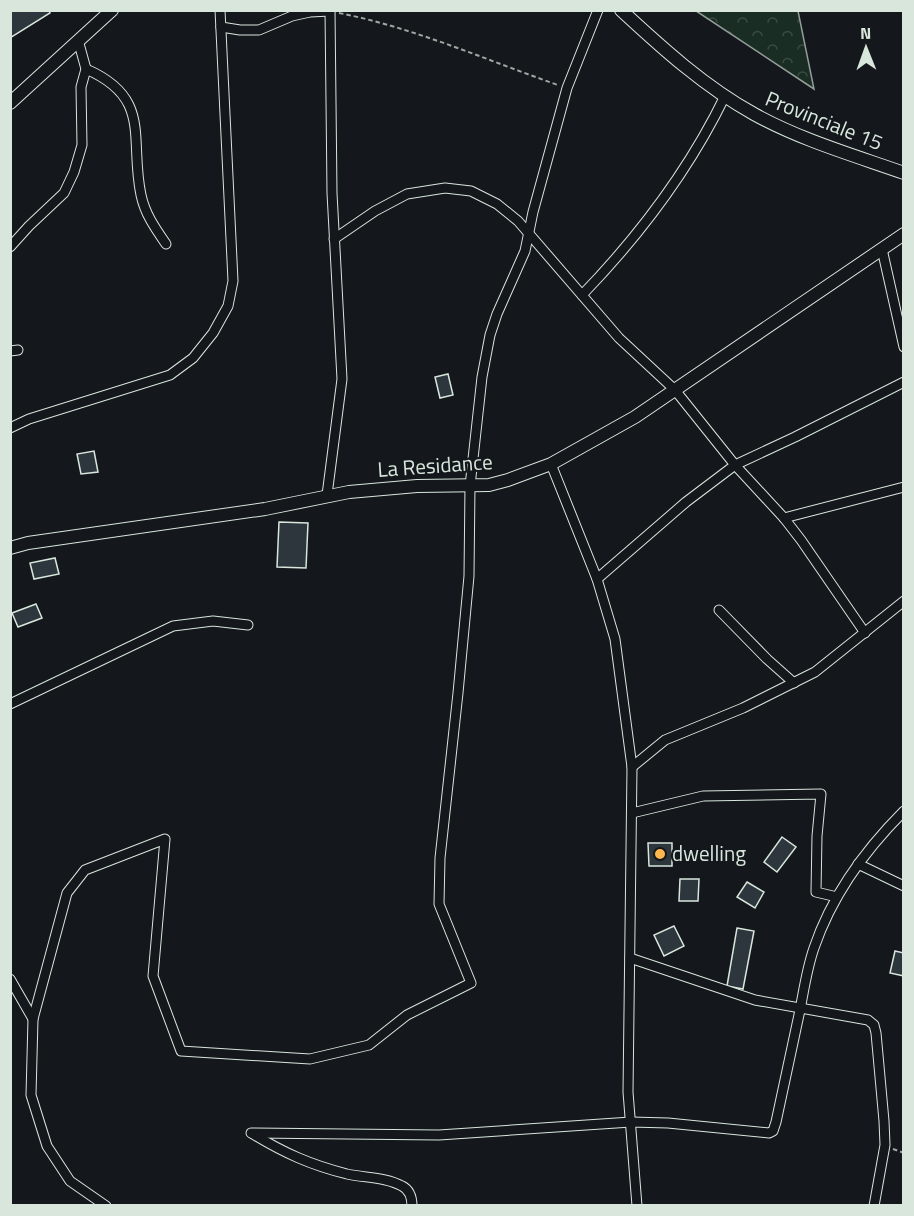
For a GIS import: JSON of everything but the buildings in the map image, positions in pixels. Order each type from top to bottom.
[{"type":"street","points":[[10,103],[112,10]]},
{"type":"street","points":[[10,428],[29,419],[170,375],[193,358],[213,333],[228,306],[233,281],[220,10]]},
{"type":"street","points":[[106,1206],[70,1181],[47,1146],[31,1095],[33,1018],[67,893],[85,870],[165,839],[153,976],[181,1051],[310,1059],[369,1045],[407,1015],[471,983],[439,904],[440,858],[459,693],[469,576],[470,486],[482,377],[490,335],[497,314],[522,259],[567,88],[598,10]]},
{"type":"street","name":"Provinciale 15","points":[[621,10],[662,47],[725,96],[755,114],[796,134],[903,172]]},
{"type":"street","points":[[221,27],[259,30],[301,14],[330,11],[334,239],[342,379],[327,495]]},
{"type":"street","points":[[10,247],[64,193],[74,172],[82,145],[81,87],[86,69],[78,40]]},
{"type":"street","points":[[86,69],[105,77],[124,97],[132,111],[137,135],[138,178],[141,195],[149,219],[166,244]]},
{"type":"street","points":[[582,295],[603,274],[675,184],[725,96]]},
{"type":"street","points":[[334,239],[375,211],[407,194],[445,188],[471,191],[497,204],[518,221],[619,338],[675,390],[735,465],[784,518],[818,561],[865,633]]},
{"type":"street","name":"La Residance","points":[[10,548],[28,543],[265,509],[327,495],[417,486],[489,485],[508,480],[551,464],[635,417],[903,234]]},
{"type":"street","points":[[882,249],[903,347]]},
{"type":"street","points":[[597,579],[686,502],[735,465],[903,382]]},
{"type":"street","points":[[551,464],[597,579],[615,639],[632,767],[628,1092],[637,1206]]},
{"type":"street","points":[[784,518],[903,487]]},
{"type":"street","points":[[632,767],[665,740],[743,708],[815,672],[903,601]]},
{"type":"street","points":[[719,610],[794,683]]},
{"type":"street","points":[[10,704],[173,626],[213,621],[248,625]]},
{"type":"street","points":[[632,813],[703,796],[821,794],[817,836],[816,892],[837,897]]},
{"type":"street","points":[[412,1206],[411,1194],[405,1187],[394,1182],[349,1174],[297,1159],[251,1133],[439,1135],[631,1122],[668,1123],[769,1133],[773,1131],[810,960],[819,934],[837,897],[858,864],[903,811]]},
{"type":"street","points":[[858,864],[903,886]]},
{"type":"street","points":[[630,958],[747,998],[868,1020],[874,1025],[880,1068],[885,1145],[874,1206]]},
{"type":"street","points":[[10,979],[33,1018]]},
{"type":"path","points":[[330,11],[365,18],[426,37],[567,88]]},
{"type":"green space","points":[[696,11],[798,11],[814,89]]},
{"type":"place","name":"dwelling","points":[[660,854]]}]
